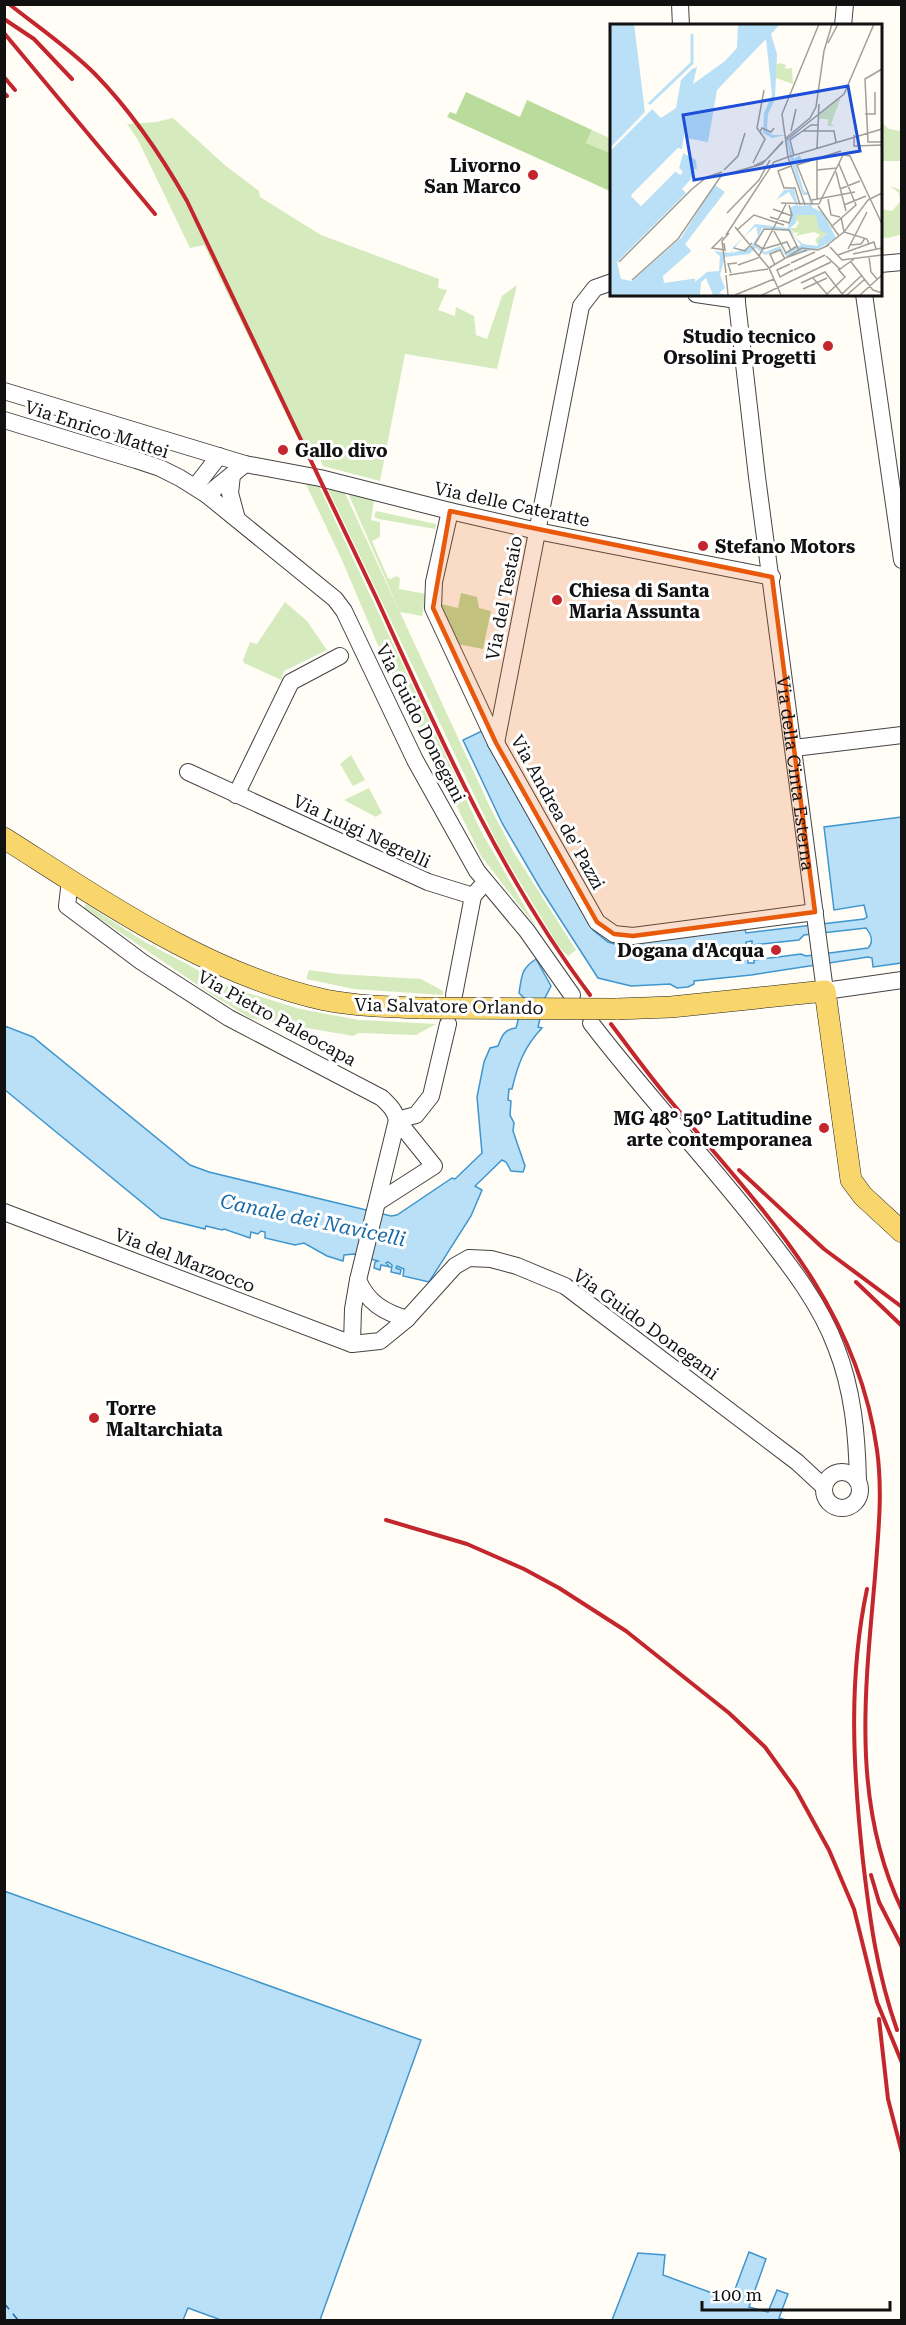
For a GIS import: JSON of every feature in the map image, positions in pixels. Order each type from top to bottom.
[{"type":"main road","name":"Via Salvatore Orlando","points":[[4,838],[70,880],[188,949],[257,981],[327,1000],[420,1008],[671,1007],[824,981]]},
{"type":"main road","name":"Via della Cinta Esterna","points":[[824,981],[851,1180],[863,1196],[902,1232]]},
{"type":"street","points":[[680,4],[681,24]]},
{"type":"street","points":[[843,24],[845,4]]},
{"type":"street","points":[[882,264],[902,262]]},
{"type":"street","name":"Via del Testaio","points":[[496,743],[581,306],[595,288],[610,283]]},
{"type":"street","points":[[864,296],[902,560]]},
{"type":"street","name":"Via della Cinta Esterna","points":[[737,297],[757,477],[772,576],[824,981]]},
{"type":"street","name":"Via delle Cateratte","points":[[4,392],[219,456],[239,469],[320,478],[450,512],[537,531],[772,576]]},
{"type":"street","name":"Via Enrico Mattei","points":[[4,420],[160,468],[201,491]]},
{"type":"street","points":[[201,491],[219,456]]},
{"type":"street","points":[[201,491],[239,469]]},
{"type":"street","points":[[237,519],[230,493],[239,469]]},
{"type":"street","name":"Via Guido Donegani","points":[[201,491],[340,604],[415,760],[485,882],[527,931],[572,995]]},
{"type":"street","name":"Via Andrea de' Pazzi","points":[[450,512],[434,582],[433,608],[496,743],[597,922],[607,930],[622,936],[633,936],[815,912]]},
{"type":"street","points":[[236,795],[291,682],[340,656]]},
{"type":"street","points":[[794,748],[902,735]]},
{"type":"street","name":"Via Luigi Negrelli","points":[[188,772],[428,882],[473,896]]},
{"type":"street","name":"Via Pietro Paleocapa","points":[[70,880],[67,906],[142,962],[229,1018],[382,1098],[394,1112],[397,1120]]},
{"type":"street","points":[[454,995],[473,896],[485,882]]},
{"type":"street","points":[[824,981],[902,980]]},
{"type":"street","points":[[591,1023],[627,1070],[714,1168],[787,1261],[813,1299],[840,1356],[852,1401],[856,1438],[860,1494],[853,1505],[847,1508],[835,1507],[826,1499],[824,1487],[829,1477],[838,1472],[853,1449],[856,1438]]},
{"type":"street","points":[[397,1120],[416,1115],[431,1096],[448,1024]]},
{"type":"street","points":[[378,1202],[434,1166],[397,1120]]},
{"type":"street","points":[[352,1344],[352,1309],[397,1120]]},
{"type":"street","name":"Via del Marzocco","points":[[4,1212],[352,1344],[380,1341],[407,1319]]},
{"type":"street","name":"Via Guido Donegani","points":[[407,1319],[464,1259],[491,1258],[517,1266],[565,1286],[797,1462],[824,1487]]},
{"type":"street","points":[[361,1272],[365,1295],[387,1312],[407,1319]]},
{"type":"street","points":[[838,1472],[850,1473],[858,1481]]},
{"type":"highlighted area","points":[[450,511],[772,577],[815,912],[633,936],[614,934],[597,922],[496,743],[433,608]]},
{"type":"green space","points":[[466,92],[520,117],[527,100],[592,130],[586,143],[610,153],[610,191],[447,117],[450,112],[456,114]]},
{"type":"green space","points":[[173,118],[226,166],[259,191],[260,197],[321,235],[439,279],[438,288],[447,290],[438,310],[455,316],[456,307],[474,316],[476,335],[487,339],[502,296],[517,285],[497,369],[405,354],[380,481],[323,466],[319,456],[314,455],[310,449],[302,447],[204,245],[190,248],[138,140],[127,124]]},
{"type":"green space","points":[[882,123],[889,129],[901,131],[901,161],[882,161]]},
{"type":"green space","points":[[592,130],[610,138],[610,153],[586,143]]},
{"type":"green space","points":[[890,186],[901,190],[902,234],[889,238],[882,237],[882,209],[892,211],[900,202],[899,193]]},
{"type":"green space","points":[[304,480],[318,484],[481,831],[537,928],[481,856],[377,643],[342,560]]},
{"type":"green space","points":[[328,489],[344,491],[489,805],[513,851],[576,950],[568,956],[559,947],[500,849]]},
{"type":"green space","points":[[348,493],[374,500],[371,520],[380,522],[380,537],[372,541],[388,578],[396,576],[400,578],[399,589],[426,594],[422,616],[400,612]]},
{"type":"green space","points":[[376,511],[436,524],[435,529],[379,519],[374,517]]},
{"type":"green space","points":[[461,593],[477,597],[479,608],[491,611],[483,649],[457,644],[437,603],[458,608]]},
{"type":"green space","points":[[285,602],[307,621],[327,650],[284,671],[281,680],[244,663],[243,660],[250,642],[257,644]]},
{"type":"green space","points":[[351,755],[365,780],[353,786],[340,764]]},
{"type":"green space","points":[[369,788],[382,813],[376,817],[344,800]]},
{"type":"green space","points":[[86,904],[145,942],[198,970],[208,978],[232,988],[300,1009],[359,1020],[436,1024],[416,1035],[359,1033],[353,1036],[250,1018],[84,908]]},
{"type":"green space","points":[[309,970],[421,979],[443,991],[443,995],[354,989],[306,979]]},
{"type":"water","points":[[484,730],[510,784],[593,930],[608,942],[618,945],[745,929],[746,933],[864,919],[867,917],[864,905],[834,910],[824,827],[901,817],[901,963],[873,967],[872,958],[868,957],[751,975],[694,981],[694,984],[688,987],[677,988],[670,984],[631,986],[598,978],[540,888],[502,823],[463,740]],"holes":[[[866,928],[871,941],[868,948],[806,956],[801,954],[754,960],[754,963],[748,963],[746,942],[752,941],[752,945],[799,940],[804,935]]]},
{"type":"water","name":"Canale dei Navicelli","points":[[536,959],[551,986],[545,998],[538,1027],[542,1028],[522,1056],[512,1089],[509,1089],[508,1100],[511,1101],[510,1115],[514,1123],[513,1131],[525,1166],[523,1172],[511,1171],[506,1162],[502,1160],[475,1186],[482,1190],[471,1216],[429,1282],[403,1276],[404,1269],[397,1266],[396,1268],[401,1270],[400,1274],[391,1272],[392,1265],[388,1262],[386,1263],[390,1267],[381,1265],[380,1270],[374,1268],[375,1262],[378,1261],[354,1254],[344,1255],[343,1261],[327,1256],[304,1243],[295,1245],[265,1238],[265,1232],[261,1231],[258,1234],[251,1232],[250,1238],[224,1229],[206,1226],[205,1229],[161,1218],[5,1090],[5,1026],[33,1037],[190,1165],[209,1172],[391,1216],[397,1215],[452,1178],[455,1179],[482,1153],[477,1097],[484,1062],[490,1048],[498,1046],[504,1033],[516,1028],[524,998],[519,993],[522,977],[527,966]]},
{"type":"water","points":[[4,1891],[421,2040],[320,2320],[221,2320],[188,2308],[183,2320],[5,2320]]},
{"type":"water","points":[[749,2252],[766,2259],[749,2307],[768,2312],[777,2290],[788,2294],[779,2318],[786,2320],[612,2320],[638,2253],[665,2255],[663,2275],[731,2300]]},
{"type":"ferry route","points":[[4,2303],[18,2320]]},
{"type":"railway","points":[[9,4],[64,46],[109,88],[134,119],[187,201],[376,597],[447,752],[527,901],[557,949],[590,995]]},
{"type":"railway","points":[[4,19],[34,39],[72,79]]},
{"type":"railway","points":[[4,33],[155,214]]},
{"type":"railway","points":[[4,77],[15,90]]},
{"type":"railway","points":[[4,93],[7,96]]},
{"type":"railway","points":[[611,1024],[661,1089],[737,1178],[799,1259],[826,1302],[848,1347],[866,1396],[877,1450],[880,1498],[866,1704],[868,1788],[875,1829],[886,1870],[902,1910]]},
{"type":"railway","points":[[739,1170],[824,1249],[902,1307]]},
{"type":"railway","points":[[856,1282],[902,1326]]},
{"type":"railway","points":[[386,1520],[467,1544],[524,1569],[559,1588],[626,1631],[729,1713],[765,1747],[796,1790],[829,1850],[854,1909],[877,2002],[902,2063]]},
{"type":"railway","points":[[867,1589],[861,1623],[855,1690],[857,1792],[872,1926],[884,1988],[897,2030]]},
{"type":"railway","points":[[871,1875],[879,1902],[902,1947]]},
{"type":"railway","points":[[879,2019],[888,2099],[902,2153]]},
{"type":"place","name":"Livorno San Marco","points":[[533,175]]},
{"type":"place","name":"Studio tecnico Orsolini Progetti","points":[[828,346]]},
{"type":"place","name":"Gallo divo","points":[[283,450]]},
{"type":"place","name":"Stefano Motors","points":[[703,546]]},
{"type":"place","name":"Chiesa di Santa Maria Assunta","points":[[557,600]]},
{"type":"place","name":"Dogana d'Acqua","points":[[776,950]]},
{"type":"place","name":"MG 48° 50° Latitudine arte contemporanea","points":[[824,1128]]},
{"type":"place","name":"Torre Maltarchiata","points":[[94,1418]]}]
